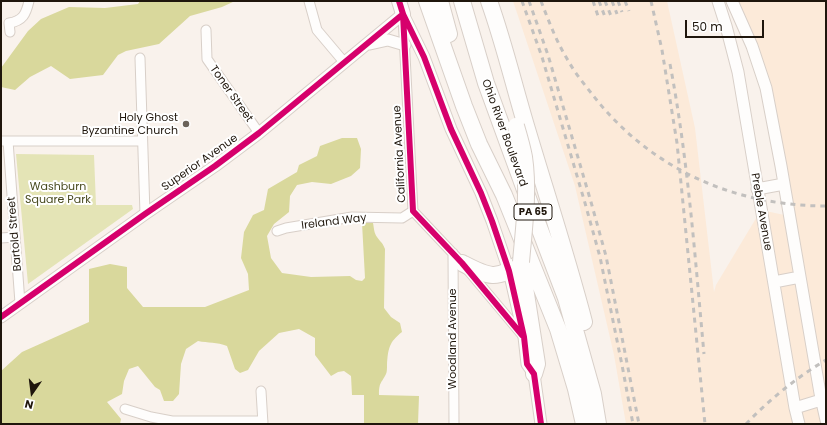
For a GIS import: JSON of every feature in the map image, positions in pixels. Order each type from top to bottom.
[{"type":"highway","points":[[427,1],[479,144],[504,195]]},
{"type":"highway","name":"Ohio River Boulevard","points":[[440,1],[465,86],[504,195]]},
{"type":"highway","name":"Ohio River Boulevard","points":[[462,1],[486,83],[566,298],[591,386],[598,424]]},
{"type":"highway","points":[[482,1],[524,156],[526,181],[525,214],[517,268],[537,364],[534,374]]},
{"type":"highway","points":[[489,1],[499,29],[584,321],[594,365],[598,424]]},
{"type":"highway","name":"PA 65","points":[[504,195],[558,329],[576,389],[584,424]]},
{"type":"highway","points":[[457,258],[480,272],[492,275],[517,268]]},
{"type":"street","points":[[7,26],[22,19],[26,13],[29,1]]},
{"type":"street","points":[[309,1],[318,30],[344,62]]},
{"type":"street","name":"Preble Avenue","points":[[718,1],[738,72],[757,189],[799,424]]},
{"type":"street","points":[[732,1],[752,46],[766,88],[821,400],[826,420]]},
{"type":"street","points":[[401,8],[424,57],[451,129],[517,268],[527,364],[534,374],[541,424]]},
{"type":"street","name":"Superior Avenue","points":[[1,317],[215,166],[259,133],[366,45],[401,8]]},
{"type":"street","name":"California Avenue","points":[[401,8],[413,211],[457,258],[524,337]]},
{"type":"street","name":"Toner Street","points":[[206,30],[207,59],[259,133]]},
{"type":"street","points":[[366,45],[382,40],[388,40],[404,45]]},
{"type":"street","points":[[140,58],[145,214]]},
{"type":"street","points":[[5,141],[142,141]]},
{"type":"street","name":"Bartold Street","points":[[5,141],[20,303]]},
{"type":"street","points":[[757,189],[784,184]]},
{"type":"street","name":"Ireland Way","points":[[277,232],[286,228],[352,218],[402,218],[413,211]]},
{"type":"street","points":[[1,238],[15,237]]},
{"type":"street","name":"Woodland Avenue","points":[[454,424],[457,258]]},
{"type":"street","points":[[774,282],[800,277]]},
{"type":"street","points":[[125,409],[151,417],[172,421],[263,423],[262,392]]},
{"type":"street","points":[[795,408],[821,400]]},
{"type":"shaded area","points":[[140,1],[235,1],[222,7],[190,16],[159,44],[126,51],[118,55],[103,75],[70,79],[51,66],[30,77],[15,90],[1,87],[1,68],[28,31],[41,19],[69,7],[105,8],[138,4]]},
{"type":"shaded area","points":[[513,1],[667,1],[695,128],[714,292],[716,285],[761,210],[789,216],[766,88],[732,1],[826,1],[826,424],[626,424],[614,355],[575,186]]},
{"type":"shaded area","points":[[342,138],[357,138],[361,149],[360,168],[351,176],[331,184],[312,182],[297,185],[290,196],[289,212],[274,224],[267,236],[271,258],[282,273],[311,277],[350,276],[356,280],[362,281],[365,278],[362,223],[373,223],[375,234],[385,249],[384,308],[391,317],[400,323],[402,332],[394,339],[390,346],[387,372],[380,385],[379,395],[419,396],[418,424],[364,424],[364,395],[352,395],[351,376],[344,371],[338,372],[331,376],[315,355],[315,338],[299,329],[279,333],[259,351],[248,370],[240,373],[235,369],[227,346],[198,341],[186,349],[181,364],[179,394],[173,401],[164,401],[160,390],[155,387],[138,366],[129,369],[124,381],[122,394],[107,402],[121,419],[120,424],[1,424],[1,371],[22,352],[89,322],[89,269],[110,264],[127,267],[127,288],[143,307],[205,307],[249,290],[248,274],[241,258],[244,232],[253,215],[264,210],[268,189],[297,172],[299,165],[317,156],[320,146]]},
{"type":"green space","name":"Washburn Square Park","points":[[16,154],[94,155],[96,205],[132,205],[133,209],[28,284]]},
{"type":"railway","points":[[522,1],[542,57],[600,257],[633,424]]},
{"type":"railway","points":[[529,1],[548,55],[606,256],[639,424]]},
{"type":"railway","points":[[541,1],[557,40],[577,74],[615,120],[640,143],[667,162],[696,178],[726,190],[758,199],[792,204],[826,206]]},
{"type":"railway","points":[[593,1],[599,19]]},
{"type":"railway","points":[[599,1],[605,17]]},
{"type":"railway","points":[[605,1],[611,16]]},
{"type":"railway","points":[[612,1],[617,14]]},
{"type":"railway","points":[[618,1],[622,12]]},
{"type":"railway","points":[[625,1],[629,11]]},
{"type":"railway","points":[[651,1],[662,50],[677,143],[705,424]]},
{"type":"railway","points":[[670,64],[682,136],[704,354]]},
{"type":"railway","points":[[746,424],[784,389],[826,360]]},
{"type":"cycle path","points":[[399,1],[403,14],[413,211],[462,263],[522,335]]},
{"type":"cycle path","points":[[403,14],[424,57],[451,129],[481,193],[509,271],[524,337],[527,364],[534,374],[541,424]]},
{"type":"cycle path","points":[[1,317],[215,166],[259,133],[403,14]]},
{"type":"place","name":"Holy Ghost Byzantine Church","points":[[186,124]]}]
